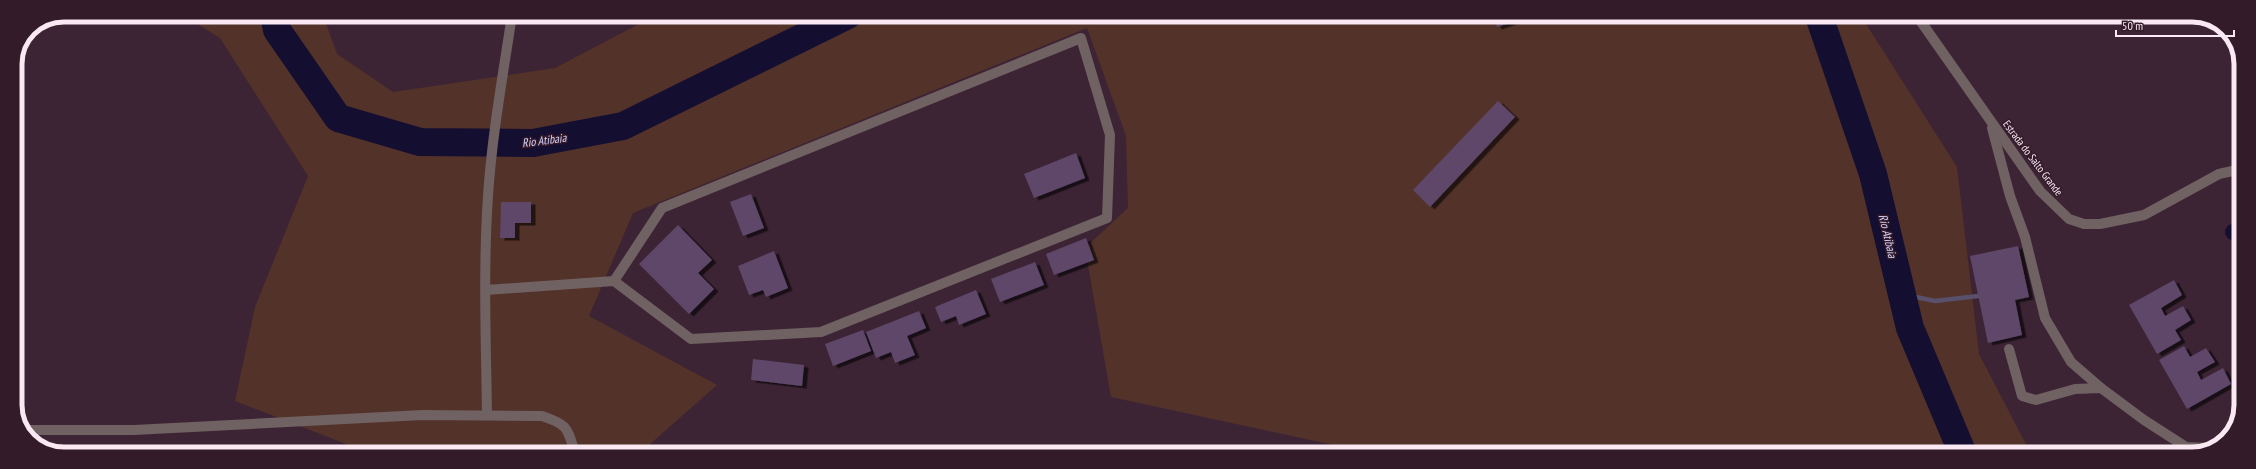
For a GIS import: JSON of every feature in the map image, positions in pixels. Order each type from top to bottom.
[{"type":"street","points":[[487,415],[486,290],[488,196],[500,95],[511,22]]},
{"type":"street","name":"Estrada do Salto Grande","points":[[1921,22],[2040,191],[2052,205],[2069,220],[2084,224],[2100,224],[2122,221],[2144,215],[2219,174],[2234,171]]},
{"type":"street","points":[[486,290],[614,281],[691,340],[820,332],[1107,218],[1110,135],[1081,38],[662,208],[614,281]]},
{"type":"street","points":[[1990,120],[2010,196],[2025,237],[2045,318],[2071,362],[2101,388],[2144,420],[2186,447]]},
{"type":"street","points":[[2009,349],[2022,396],[2036,400],[2075,389],[2101,388]]},
{"type":"street","points":[[31,430],[134,430],[422,415],[542,416],[556,421],[566,427],[573,447]]},
{"type":"shaded area","points":[[194,22],[326,22],[337,54],[393,92],[555,68],[643,22],[1865,22],[1957,167],[1979,354],[2027,447],[1343,447],[1111,397],[1085,248],[1128,208],[1126,136],[1087,28],[633,213],[589,316],[717,385],[647,447],[354,447],[235,401],[255,307],[308,176],[220,38]]},
{"type":"building","points":[[1495,22],[1513,22],[1497,27]]},
{"type":"building","points":[[1498,101],[1515,117],[1430,207],[1413,190]]},
{"type":"building","points":[[1076,153],[1085,178],[1034,198],[1024,174]]},
{"type":"building","points":[[751,194],[764,228],[743,236],[730,202]]},
{"type":"building","points":[[501,202],[531,202],[531,223],[515,223],[515,238],[500,238]]},
{"type":"building","points":[[678,225],[712,260],[698,273],[714,289],[689,314],[639,264]]},
{"type":"building","points":[[1086,238],[1094,260],[1054,275],[1046,254]]},
{"type":"building","points":[[2018,246],[2029,297],[2015,300],[2022,335],[1988,343],[1970,256]]},
{"type":"building","points":[[774,251],[788,288],[766,297],[763,290],[749,295],[738,266]]},
{"type":"building","points":[[1035,262],[1044,285],[1000,302],[991,279]]},
{"type":"building","points":[[2174,280],[2182,295],[2161,308],[2165,316],[2183,306],[2191,320],[2175,330],[2181,340],[2157,354],[2129,305]]},
{"type":"building","points":[[976,290],[986,314],[959,325],[956,316],[941,322],[935,307]]},
{"type":"building","points":[[919,311],[926,328],[907,336],[915,355],[895,363],[891,352],[876,358],[866,332]]},
{"type":"building","points":[[863,330],[871,351],[833,366],[825,344]]},
{"type":"building","points":[[2184,346],[2190,357],[2206,348],[2215,362],[2197,372],[2201,380],[2223,368],[2231,384],[2187,409],[2159,360]]},
{"type":"building","points":[[753,359],[804,365],[802,386],[751,380]]},
{"type":"waterway","name":"Rio Atibaia","points":[[275,22],[277,30],[338,118],[420,142],[533,143],[623,126],[834,22]]},
{"type":"waterway","name":"Rio Atibaia","points":[[1821,22],[1873,174],[1910,328],[1960,447]]},
{"type":"waterway","points":[[1902,294],[1935,301],[1978,296]]}]
